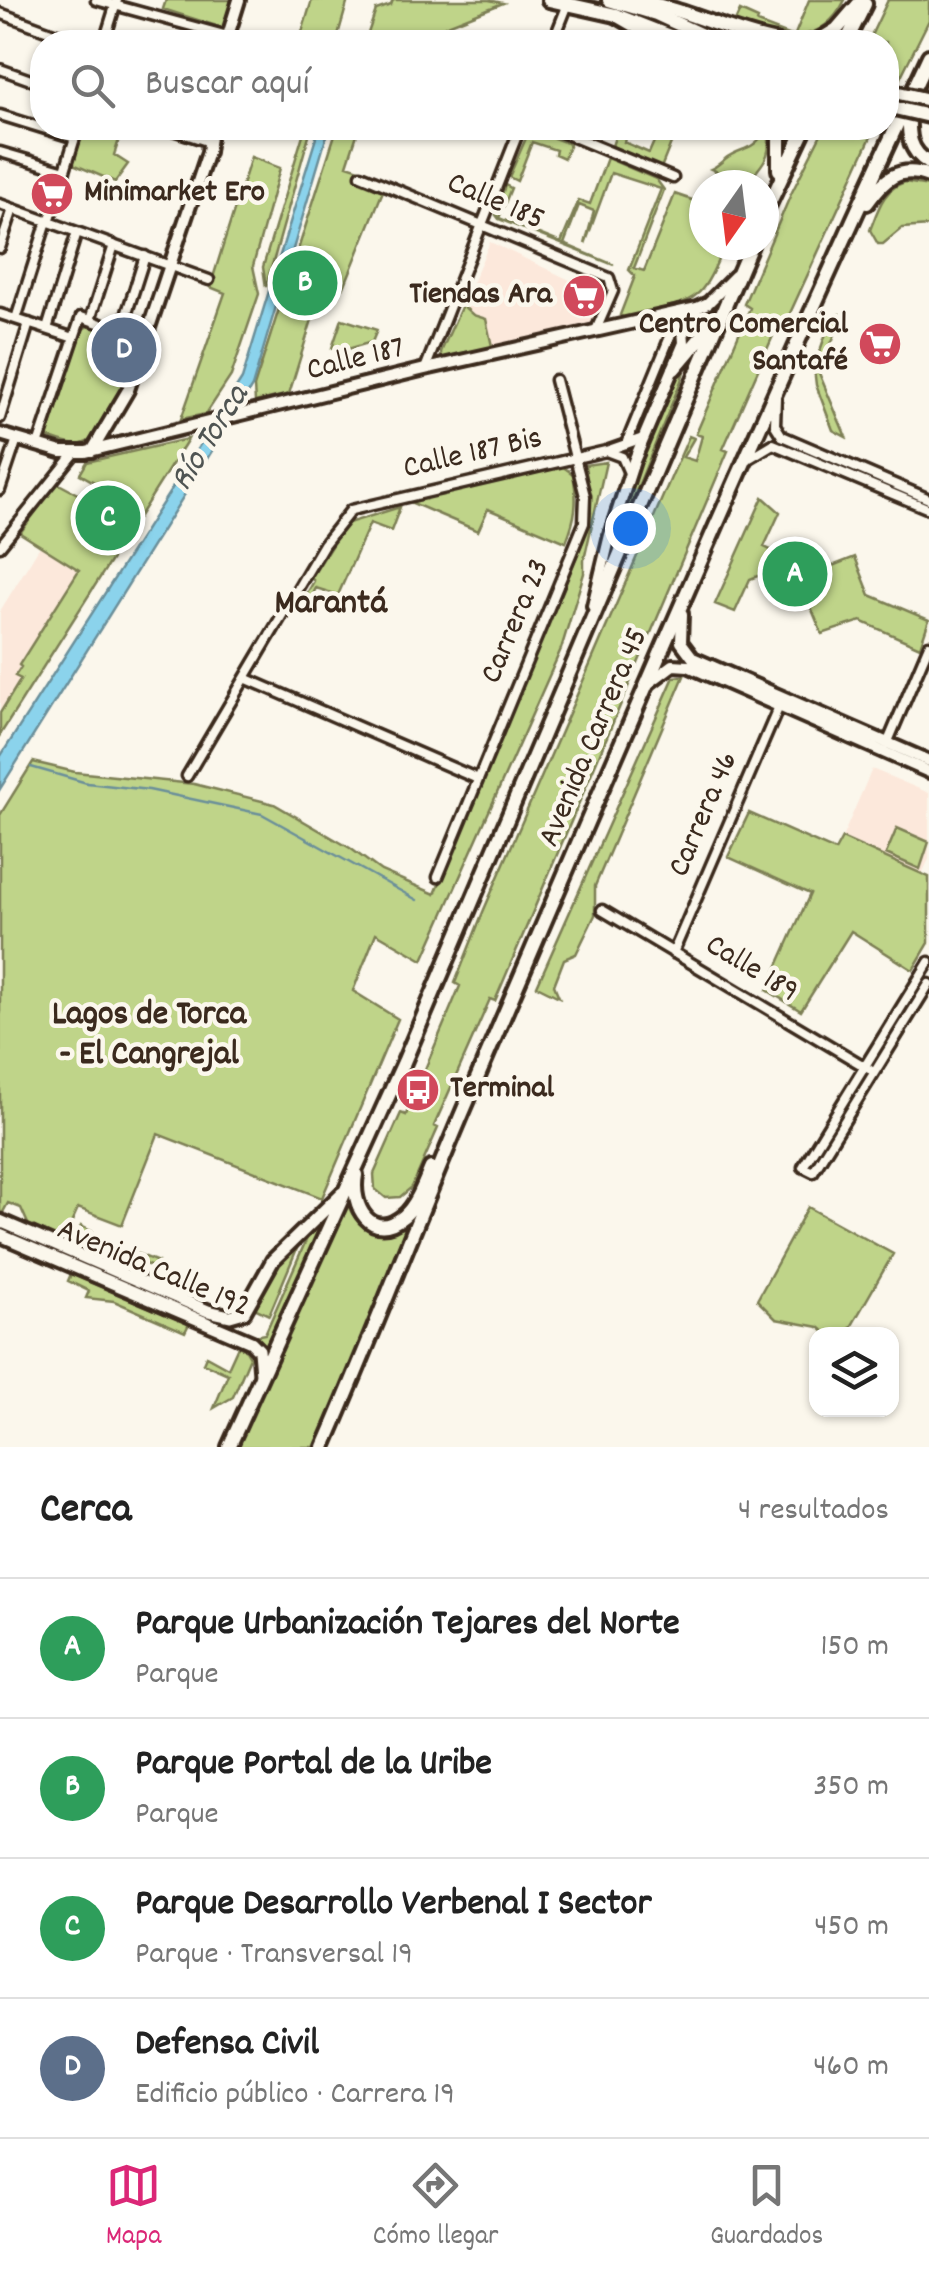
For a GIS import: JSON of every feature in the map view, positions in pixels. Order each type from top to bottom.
[{"type":"main road","points":[[549,0],[616,15],[654,30]]},
{"type":"main road","points":[[609,0],[656,14],[691,30]]},
{"type":"main road","points":[[630,0],[663,6],[731,30]]},
{"type":"main road","points":[[835,30],[864,0]]},
{"type":"main road","points":[[851,30],[864,0]]},
{"type":"main road","points":[[616,15],[642,30]]},
{"type":"main road","name":"Avenida Carrera 45","points":[[899,119],[929,56]]},
{"type":"main road","points":[[899,93],[929,100]]},
{"type":"main road","points":[[908,100],[910,145],[929,163]]},
{"type":"main road","points":[[899,109],[929,116]]},
{"type":"main road","points":[[779,140],[779,170]]},
{"type":"main road","points":[[779,180],[798,140]]},
{"type":"main road","name":"Avenida Carrera 45","points":[[324,1447],[466,1103],[744,461],[889,140]]},
{"type":"main road","points":[[846,234],[886,180],[909,171],[929,176]]},
{"type":"main road","name":"Avenida Carrera 45","points":[[229,1447],[404,1062],[745,260]]},
{"type":"main road","points":[[674,368],[722,312]]},
{"type":"main road","points":[[359,1158],[354,1194],[358,1211],[376,1223],[398,1221],[413,1206],[466,1103]]},
{"type":"main road","name":"Avenida Calle 192","points":[[63,1254],[208,1311],[235,1316],[250,1304],[276,1256],[342,1193]]},
{"type":"main road","name":"Avenida Calle 192","points":[[1,1225],[251,1342],[261,1356],[261,1374]]},
{"type":"street","points":[[4,0],[0,13],[46,30]]},
{"type":"street","points":[[96,0],[153,13],[201,30]]},
{"type":"street","points":[[230,30],[240,0]]},
{"type":"street","points":[[108,30],[116,3]]},
{"type":"street","points":[[558,30],[568,4]]},
{"type":"street","points":[[0,68],[30,79]]},
{"type":"street","points":[[0,115],[30,124]]},
{"type":"street","points":[[16,319],[74,140]]},
{"type":"street","points":[[92,450],[126,396],[210,142],[204,140]]},
{"type":"street","points":[[426,369],[515,140]]},
{"type":"street","points":[[581,140],[673,178]]},
{"type":"street","points":[[0,152],[65,171]]},
{"type":"street","name":"Calle 185","points":[[361,175],[609,278],[614,289],[608,302]]},
{"type":"street","points":[[0,204],[209,280]]},
{"type":"street","points":[[0,248],[12,208]]},
{"type":"street","points":[[46,329],[77,232]]},
{"type":"street","points":[[38,445],[74,338],[114,245]]},
{"type":"street","points":[[85,319],[121,330],[145,256]]},
{"type":"street","name":"Calle 187","points":[[0,434],[75,453],[112,446],[426,369],[619,326],[672,319],[704,306],[740,272]]},
{"type":"street","points":[[608,302],[608,316],[619,326]]},
{"type":"street","points":[[595,332],[608,302]]},
{"type":"street","points":[[0,314],[74,338]]},
{"type":"street","points":[[626,444],[672,319],[683,328],[685,337],[674,368]]},
{"type":"street","points":[[0,418],[29,324]]},
{"type":"street","name":"Avenida Carrera 45","points":[[586,632],[629,476],[674,368]]},
{"type":"street","name":"Carrera 23","points":[[438,877],[584,523],[585,496],[555,380]]},
{"type":"street","points":[[777,387],[775,425],[782,436],[929,499]]},
{"type":"street","points":[[104,429],[104,440],[112,446]]},
{"type":"street","name":"Calle 187 Bis","points":[[244,678],[324,544],[351,510],[644,438]]},
{"type":"street","points":[[0,490],[17,439]]},
{"type":"street","points":[[744,461],[764,446],[774,444],[929,509]]},
{"type":"street","points":[[606,450],[622,457],[629,476]]},
{"type":"street","points":[[0,546],[75,453]]},
{"type":"street","points":[[684,603],[680,634],[689,656],[781,702]]},
{"type":"street","points":[[886,748],[929,644]]},
{"type":"street","points":[[647,686],[673,665],[684,664],[886,748],[929,772]]},
{"type":"street","points":[[187,776],[244,678],[478,779]]},
{"type":"street","name":"Carrera 46","points":[[673,952],[781,702]]},
{"type":"street","points":[[886,748],[929,761]]},
{"type":"street","name":"Calle 189","points":[[602,910],[874,1072]]},
{"type":"street","points":[[929,962],[803,1167],[812,1172],[929,984]]},
{"type":"street","points":[[909,994],[929,1006]]},
{"type":"street","points":[[832,1120],[842,1126]]},
{"type":"shaded area","points":[[490,242],[574,282],[576,278],[602,289],[591,314],[594,321],[590,331],[546,338],[544,335],[539,341],[524,340],[518,346],[439,358]]},
{"type":"shaded area","points":[[40,546],[79,570],[19,665],[21,679],[0,713],[0,611]]},
{"type":"shaded area","points":[[872,769],[929,793],[929,859],[922,874],[842,838]]},
{"type":"green space","points":[[166,0],[232,0],[223,28],[163,9]]},
{"type":"green space","points":[[312,0],[348,0],[339,30],[303,30]]},
{"type":"green space","points":[[393,0],[503,3],[442,30],[369,30],[376,10],[391,5]]},
{"type":"green space","points":[[809,0],[845,0],[835,16],[823,27],[797,30]]},
{"type":"green space","points":[[888,0],[929,0],[929,20],[899,80],[899,30],[874,30]]},
{"type":"green space","points":[[740,11],[758,19],[757,23],[776,30],[734,24]]},
{"type":"green space","points":[[80,140],[119,140],[114,155],[128,164],[115,182],[73,164]]},
{"type":"green space","points":[[301,140],[308,140],[266,287],[263,267]]},
{"type":"green space","points":[[333,140],[355,140],[347,165],[363,170],[360,182],[383,191],[344,287],[324,281],[289,394],[255,402],[254,387]]},
{"type":"green space","points":[[525,140],[559,140],[570,144],[564,158],[555,154],[556,150],[532,142],[517,181],[509,177]]},
{"type":"green space","points":[[614,140],[625,140],[649,153],[655,140],[672,140],[661,168],[612,146]]},
{"type":"green space","points":[[758,140],[768,140],[769,149],[758,170],[711,169]]},
{"type":"green space","points":[[818,140],[869,140],[786,322],[780,320],[723,449],[728,451],[495,1001],[490,999],[434,1126],[438,1128],[412,1187],[400,1197],[386,1198],[375,1189],[374,1174],[401,1113],[406,1115],[410,1104],[419,1107],[429,1085],[420,1081],[460,986],[455,983],[483,912],[689,436],[694,438],[683,457],[695,461],[702,436],[696,434],[750,308],[744,304],[763,260],[779,260],[779,222]]},
{"type":"green space","points":[[251,157],[280,168],[253,266],[259,294],[231,376],[206,414],[181,419],[225,293],[210,287]]},
{"type":"green space","points":[[607,158],[656,179],[664,190],[634,268],[644,271],[675,194],[689,199],[689,260],[718,260],[698,294],[627,320],[620,315],[635,276],[629,270],[661,189],[611,173],[585,244],[594,211],[579,205],[564,244],[614,265],[499,219],[496,215],[505,185],[511,188],[499,218],[561,243],[579,200],[590,204]]},
{"type":"green space","points":[[905,182],[929,186],[929,226],[902,228],[878,244],[870,230],[879,208],[891,190]]},
{"type":"green space","points":[[462,305],[473,315],[486,319],[493,351],[442,361],[441,352]]},
{"type":"green space","points":[[843,315],[819,373],[846,437],[833,430],[816,385],[814,368],[830,322]]},
{"type":"green space","points":[[342,319],[377,330],[372,342],[341,351],[332,348]]},
{"type":"green space","points":[[90,325],[141,342],[125,390],[95,436],[90,441],[72,444],[47,437],[83,329]]},
{"type":"green space","points":[[687,361],[681,381],[617,538],[644,446]]},
{"type":"green space","points":[[188,439],[0,735],[0,713],[21,679],[15,676],[19,665],[79,570],[20,533],[57,483],[102,507],[110,491],[80,474],[87,462]]},
{"type":"green space","points":[[606,462],[584,573],[561,649],[423,960],[376,933],[353,991],[398,1019],[322,1198],[158,1134],[122,1225],[78,1208],[66,1235],[55,1237],[29,1226],[21,1208],[8,1203],[0,1213],[0,815],[33,762],[75,772],[194,784],[274,804],[350,848],[381,871],[435,894],[584,539],[591,513],[585,465]]},
{"type":"green space","points":[[562,466],[573,474],[575,492],[574,517],[566,542],[488,509],[478,531],[410,502]]},
{"type":"green space","points":[[763,497],[780,512],[764,547],[817,572],[855,557],[870,595],[929,620],[920,647],[861,621],[822,634],[806,595],[760,575],[750,579],[735,612],[715,604]]},
{"type":"green space","points":[[400,507],[391,531],[370,523],[338,595],[316,588],[303,614],[296,613],[314,581],[311,578],[345,524]]},
{"type":"green space","points":[[684,676],[595,886],[595,915],[576,954],[564,959],[554,985],[559,997],[537,986],[674,677]]},
{"type":"green space","points":[[749,813],[835,851],[842,838],[929,877],[929,943],[913,970],[851,931],[801,1011],[767,990],[810,894],[728,857]]},
{"type":"green space","points":[[897,828],[929,842],[920,869],[886,854]]},
{"type":"green space","points":[[347,1201],[356,1219],[369,1228],[387,1231],[406,1227],[359,1349],[315,1447],[236,1447]]},
{"type":"green space","points":[[808,1207],[893,1254],[851,1327],[819,1327],[776,1319],[757,1300]]},
{"type":"green space","points":[[330,1208],[263,1352],[254,1336],[265,1334],[311,1229]]},
{"type":"green space","points":[[81,1226],[97,1238],[158,1262],[155,1268],[76,1237]]},
{"type":"green space","points":[[301,1239],[269,1315],[254,1308],[272,1270]]},
{"type":"green space","points":[[71,1274],[189,1324],[185,1332],[114,1301],[86,1298],[89,1291],[68,1281]]},
{"type":"green space","points":[[238,1346],[250,1357],[233,1397],[214,1408],[228,1374],[203,1363],[206,1356],[228,1368]]},
{"type":"water","name":"Río Torca","points":[[315,140],[325,140],[252,387],[0,789],[0,757],[242,379]]},
{"type":"waterway","points":[[31,767],[87,783],[149,790],[262,814],[417,900]]},
{"type":"place","name":"Minimarket Ero","points":[[52,194]]},
{"type":"place","name":"Parque Portal de la Uribe","points":[[305,283]]},
{"type":"place","name":"Tiendas Ara","points":[[584,296]]},
{"type":"place","name":"Centro Comercial Santafé","points":[[880,344]]},
{"type":"place","name":"Defensa Civil","points":[[124,350]]},
{"type":"place","name":"Parque Desarrollo Verbenal I Sector","points":[[108,518]]},
{"type":"place","name":"Parque Urbanización Tejares del Norte","points":[[795,574]]},
{"type":"place","name":"Terminal","points":[[418,1090]]},
{"type":"district","name":"Marantá","points":[[331,605]]},
{"type":"district","name":"Lagos de Torca - El Cangrejal","points":[[149,1036]]}]
